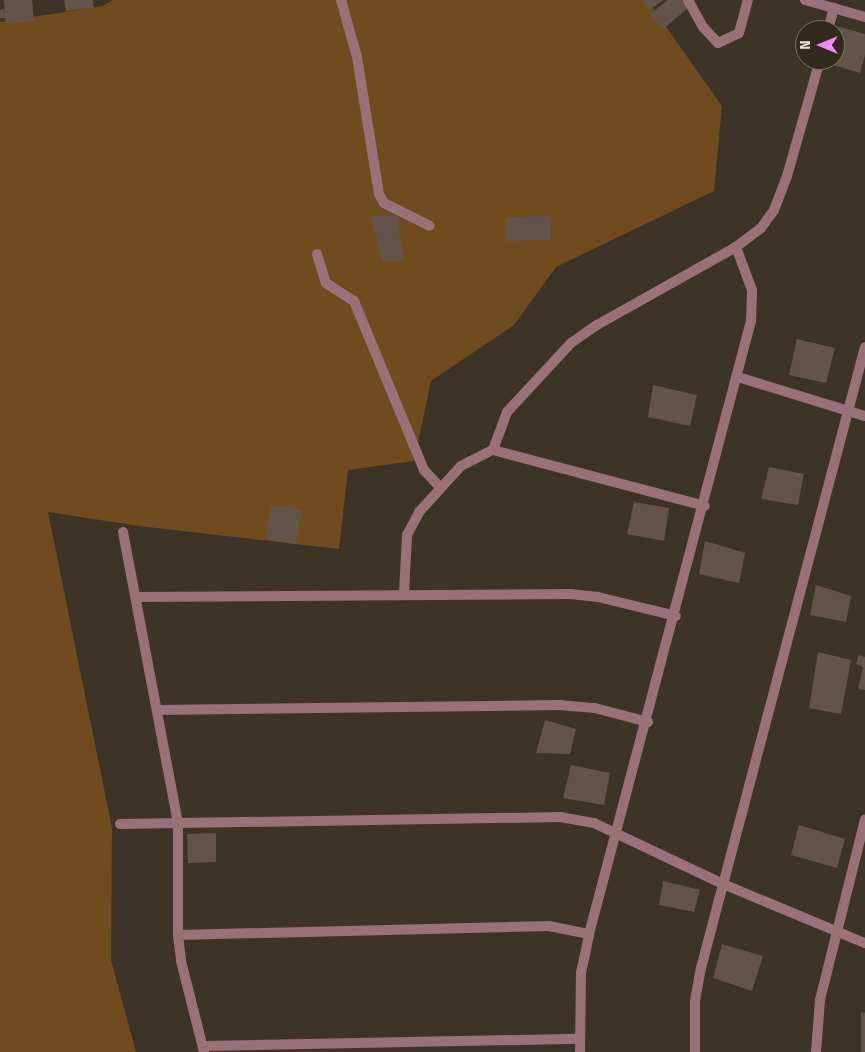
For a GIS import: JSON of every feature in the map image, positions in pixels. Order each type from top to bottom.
[{"type":"street","points":[[341,0],[357,57],[379,194],[384,203],[430,226]]},
{"type":"street","points":[[688,0],[703,27],[718,43],[739,33],[748,0]]},
{"type":"street","points":[[805,0],[865,17]]},
{"type":"street","points":[[831,20],[834,8]]},
{"type":"street","points":[[404,593],[407,535],[419,512],[461,466],[492,450],[507,412],[571,343],[597,325],[736,247],[761,228],[774,210],[787,176],[817,70]]},
{"type":"street","points":[[580,1052],[581,973],[589,934],[705,506],[738,377],[752,306],[752,290],[736,247]]},
{"type":"street","points":[[317,254],[326,283],[338,293],[354,301],[424,470],[440,487]]},
{"type":"street","points":[[695,1052],[695,1001],[723,884],[865,347]]},
{"type":"street","points":[[738,377],[865,416]]},
{"type":"street","points":[[492,450],[705,506]]},
{"type":"street","points":[[123,532],[178,822],[178,935],[181,961],[203,1049],[580,1039]]},
{"type":"street","points":[[136,597],[404,593],[570,594],[598,597],[676,616]]},
{"type":"street","points":[[157,710],[559,705],[595,708],[648,722]]},
{"type":"street","points":[[120,824],[532,816],[594,823],[723,884],[865,943]]},
{"type":"street","points":[[816,1052],[820,1000],[865,820]]},
{"type":"street","points":[[178,935],[549,926],[589,934]]},
{"type":"shaded area","points":[[113,0],[647,0],[722,106],[714,191],[556,267],[514,325],[431,381],[414,461],[348,470],[339,549],[139,526],[48,512],[112,828],[111,960],[136,1052],[0,1052],[0,22],[103,6]]},
{"type":"building","points":[[4,0],[32,0],[34,21],[6,24],[5,18],[0,18],[0,10],[4,9],[5,15]]},
{"type":"building","points":[[64,0],[93,0],[94,8],[66,11]]},
{"type":"building","points":[[642,0],[664,0],[649,10]]},
{"type":"building","points":[[668,0],[682,0],[688,8],[662,30],[650,14]]},
{"type":"building","points":[[845,28],[865,34],[865,55],[860,73],[845,69]]},
{"type":"building","points":[[397,215],[404,261],[382,261],[371,216]]},
{"type":"building","points":[[551,216],[551,240],[506,241],[506,217]]},
{"type":"building","points":[[797,339],[835,348],[826,383],[789,375]]},
{"type":"building","points":[[653,385],[697,395],[690,426],[648,417]]},
{"type":"building","points":[[769,467],[804,474],[798,505],[761,499]]},
{"type":"building","points":[[634,502],[669,508],[664,541],[627,534]]},
{"type":"building","points":[[272,504],[302,510],[296,544],[265,539]]},
{"type":"building","points":[[705,541],[745,553],[739,583],[699,574]]},
{"type":"building","points":[[816,585],[851,596],[846,622],[810,615]]},
{"type":"building","points":[[818,652],[851,660],[841,714],[809,708]]},
{"type":"building","points":[[859,655],[865,657],[865,690],[858,689],[863,667],[856,664]]},
{"type":"building","points":[[545,720],[576,729],[570,754],[536,753]]},
{"type":"building","points":[[571,765],[610,773],[604,805],[563,798]]},
{"type":"building","points":[[799,825],[845,839],[837,868],[791,855]]},
{"type":"building","points":[[216,833],[216,862],[188,863],[187,834]]},
{"type":"building","points":[[663,881],[700,890],[694,912],[659,905]]},
{"type":"building","points":[[722,944],[763,956],[752,991],[713,978]]},
{"type":"building","points":[[861,1012],[865,1013],[865,1052],[861,1052]]}]
